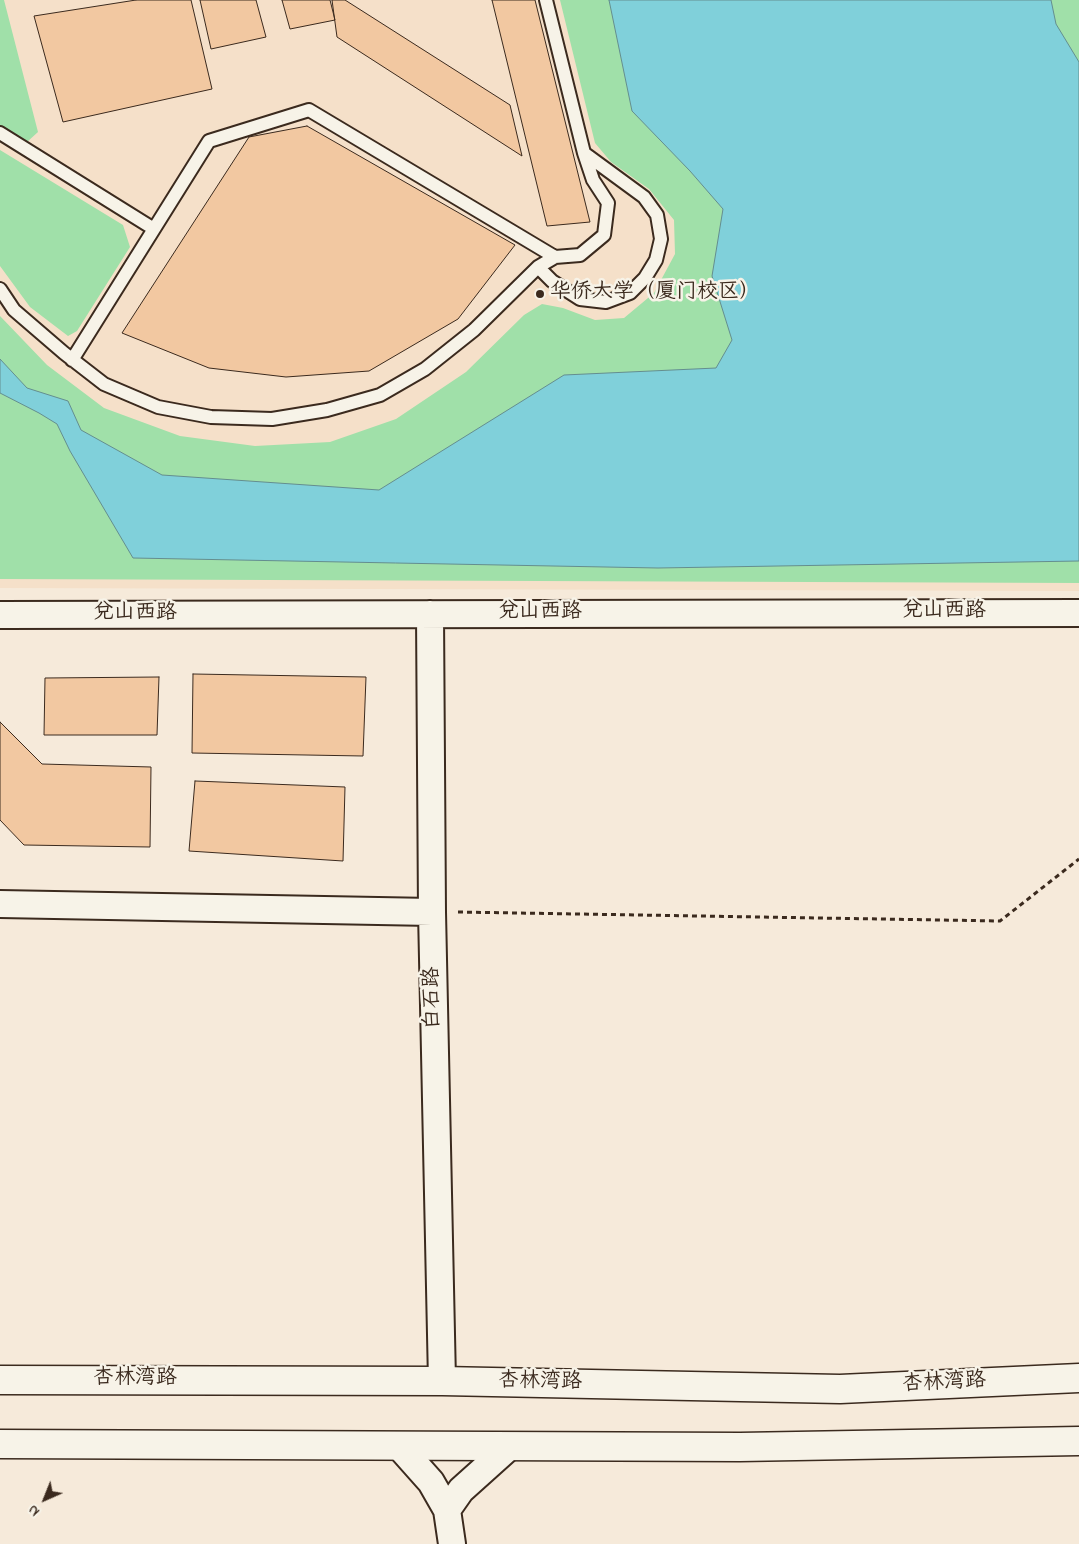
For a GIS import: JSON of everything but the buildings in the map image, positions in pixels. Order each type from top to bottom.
[{"type":"main road","name":"杏林湾路","points":[[0,1380],[442,1382],[840,1389],[1079,1378]]},
{"type":"main road","points":[[0,1444],[740,1447],[1079,1441]]},
{"type":"street","name":"兑山西路","points":[[0,615],[1079,613]]},
{"type":"street","name":"白石路","points":[[430,614],[432,912],[442,1382]]},
{"type":"street","points":[[0,904],[432,912]]},
{"type":"street","points":[[399,1446],[431,1482],[447,1510],[452,1544]]},
{"type":"street","points":[[447,1510],[461,1490],[510,1446]]},
{"type":"lane","points":[[0,289],[14,310],[72,360],[104,384],[158,407],[210,416],[272,419],[327,410],[380,395],[425,369],[474,330],[538,267],[555,257],[580,255],[604,235],[608,203],[593,180],[584,154],[546,0]]},
{"type":"lane","points":[[72,360],[209,140],[309,110],[555,257]]},
{"type":"lane","points":[[0,133],[154,229]]},
{"type":"lane","points":[[538,267],[552,281],[580,299],[606,302],[630,293],[645,278],[656,260],[661,239],[657,215],[644,197],[584,154]]},
{"type":"path","points":[[432,912],[1000,921],[1079,860]]},
{"type":"shaded area","name":"华侨大学（厦门校区）","points":[[0,0],[1079,0],[1079,591],[0,588]]},
{"type":"green space","points":[[0,0],[4,0],[38,132],[27,142],[0,127]]},
{"type":"green space","name":"华侨大学（厦门校区）","points":[[560,0],[1079,0],[1079,583],[0,579],[0,316],[47,365],[104,408],[180,436],[255,446],[330,442],[396,419],[466,372],[524,315],[542,304],[563,308],[595,320],[624,318],[654,293],[675,254],[674,220],[649,189],[611,162],[595,143]]},
{"type":"green space","points":[[0,150],[123,225],[130,247],[77,331],[68,336],[30,307],[0,266]]},
{"type":"water","points":[[609,0],[1051,0],[1056,24],[1079,62],[1079,561],[658,568],[133,558],[70,451],[57,424],[0,393],[0,359],[27,388],[68,401],[81,430],[162,475],[379,490],[564,375],[716,368],[732,340],[712,276],[723,209],[690,171],[632,111]]},
{"type":"place","name":"华侨大学（厦门校区）","points":[[540,294]]}]
